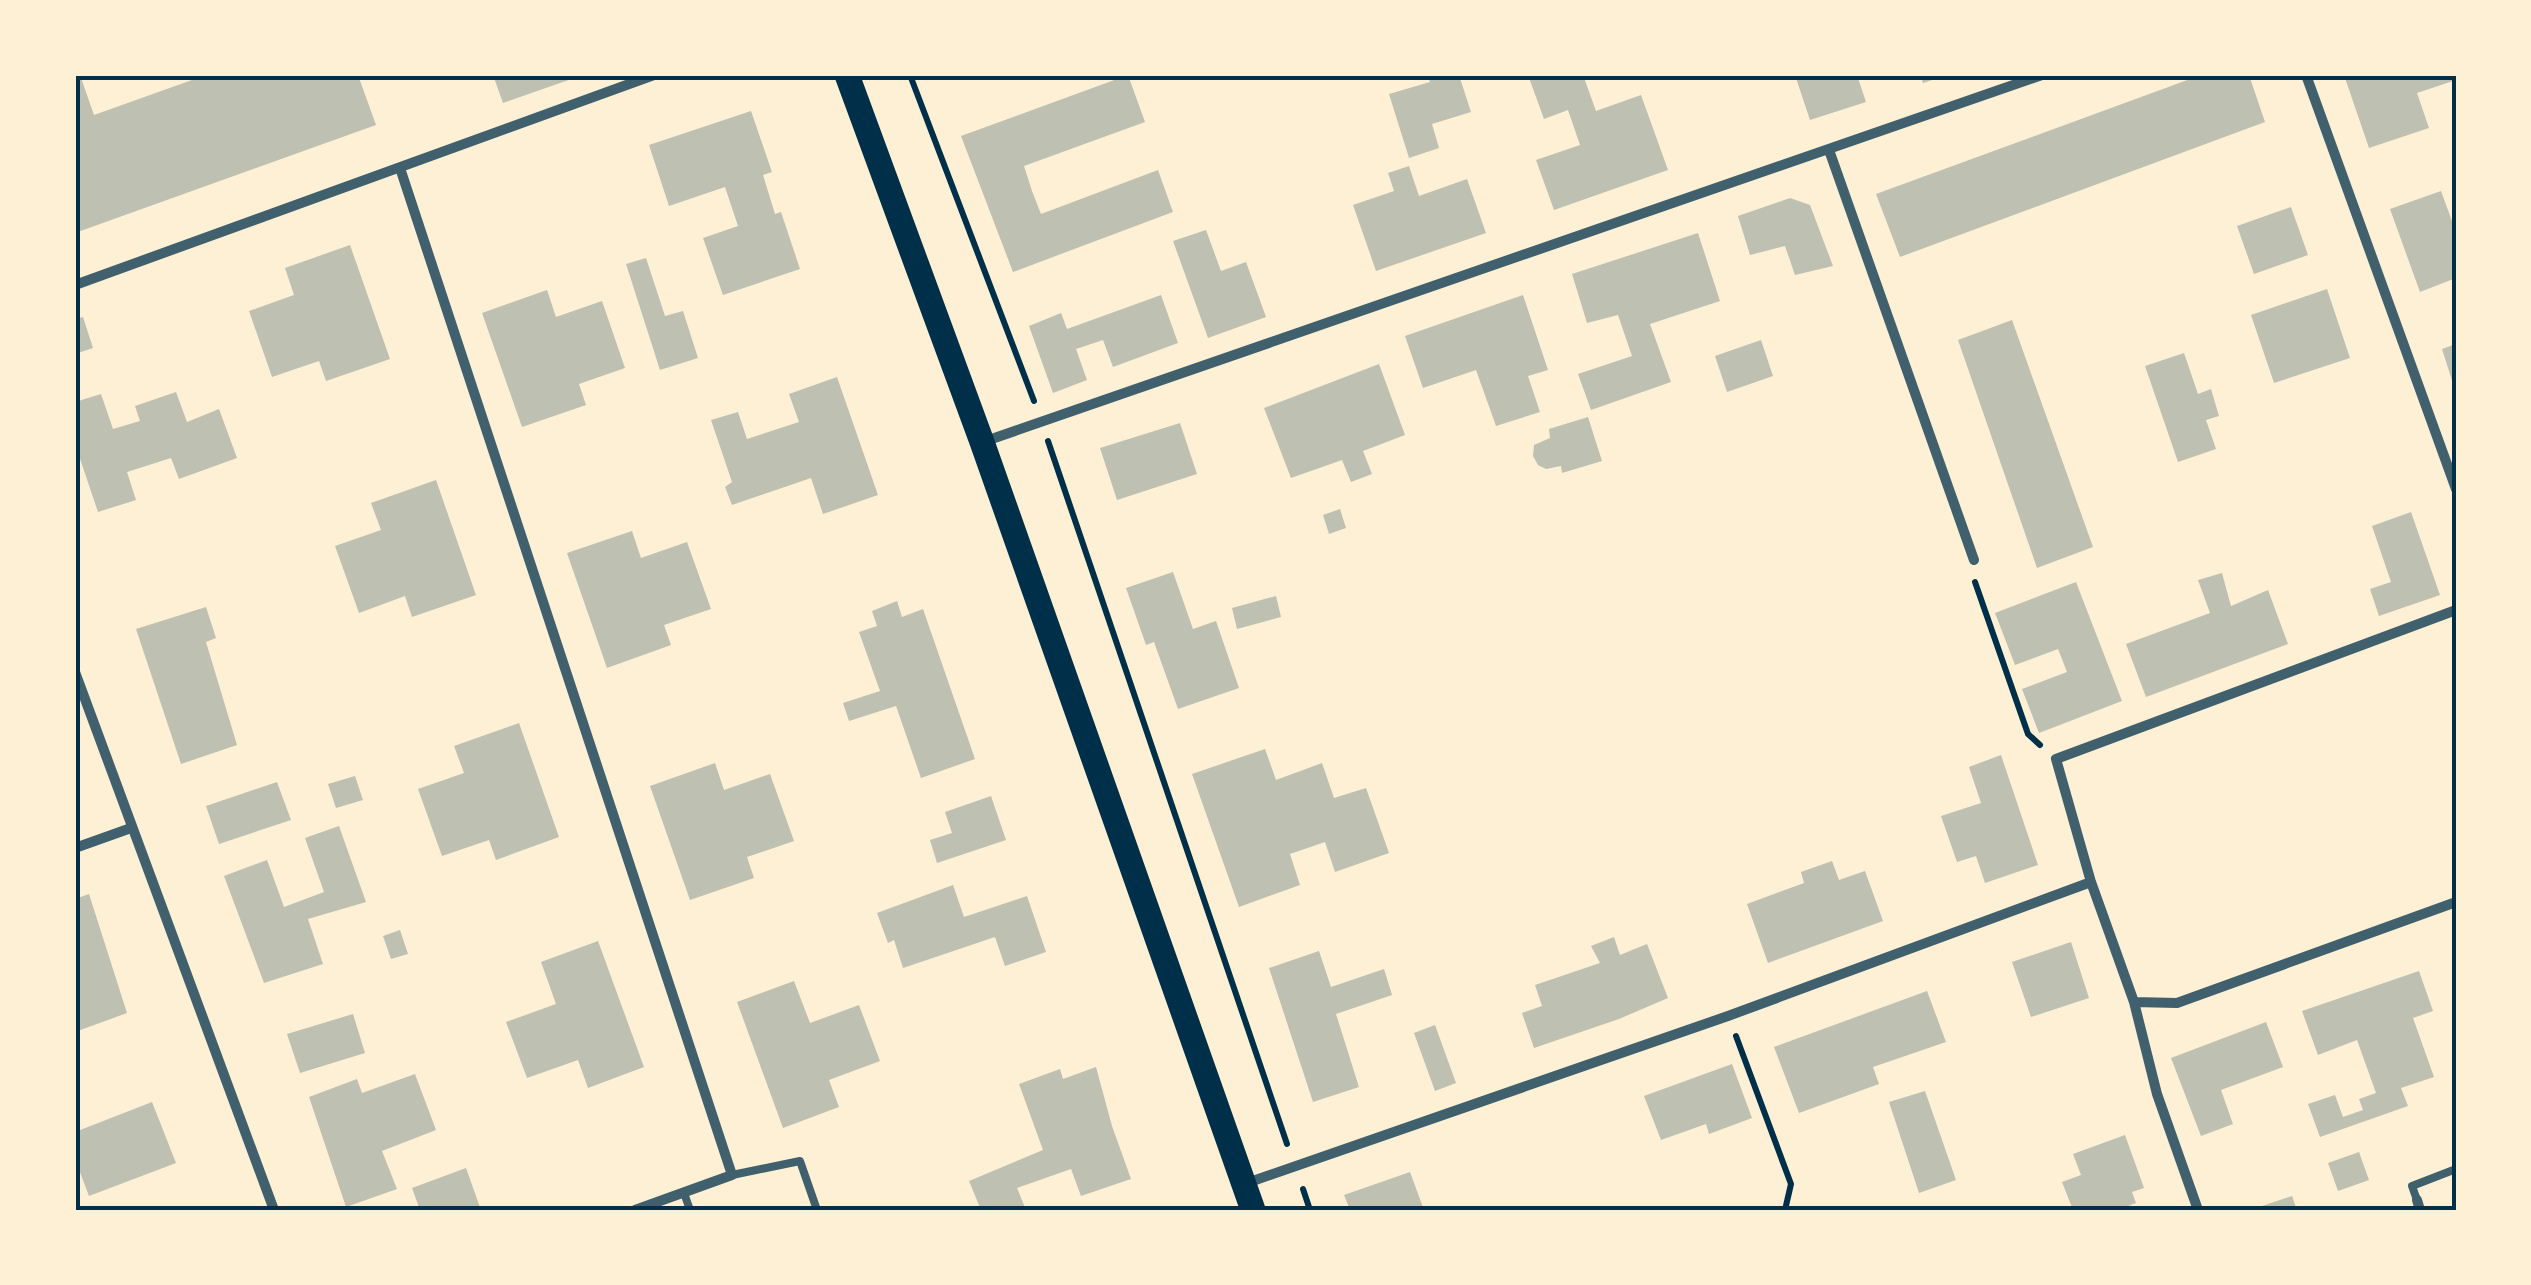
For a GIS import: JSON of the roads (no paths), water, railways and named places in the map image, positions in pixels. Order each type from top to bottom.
[{"type":"main road","points":[[848,75],[982,442],[1252,1210]]},
{"type":"street","points":[[75,285],[654,75]]},
{"type":"street","points":[[982,442],[2042,75]]},
{"type":"street","points":[[2306,75],[2456,489]]},
{"type":"street","points":[[1829,150],[1974,560]]},
{"type":"street","points":[[400,168],[732,1175],[635,1210]]},
{"type":"street","points":[[2198,1210],[2157,1094],[2134,1002],[2091,882],[2056,759],[2456,610]]},
{"type":"street","points":[[75,672],[274,1210]]},
{"type":"street","points":[[75,848],[131,828]]},
{"type":"street","points":[[1244,1184],[1728,1016],[2091,882]]},
{"type":"street","points":[[2134,1002],[2177,1003],[2456,902]]},
{"type":"lane","points":[[732,1175],[800,1161],[817,1210]]},
{"type":"lane","points":[[2418,1205],[2412,1186],[2456,1170]]},
{"type":"lane","points":[[684,1192],[690,1210]]}]
